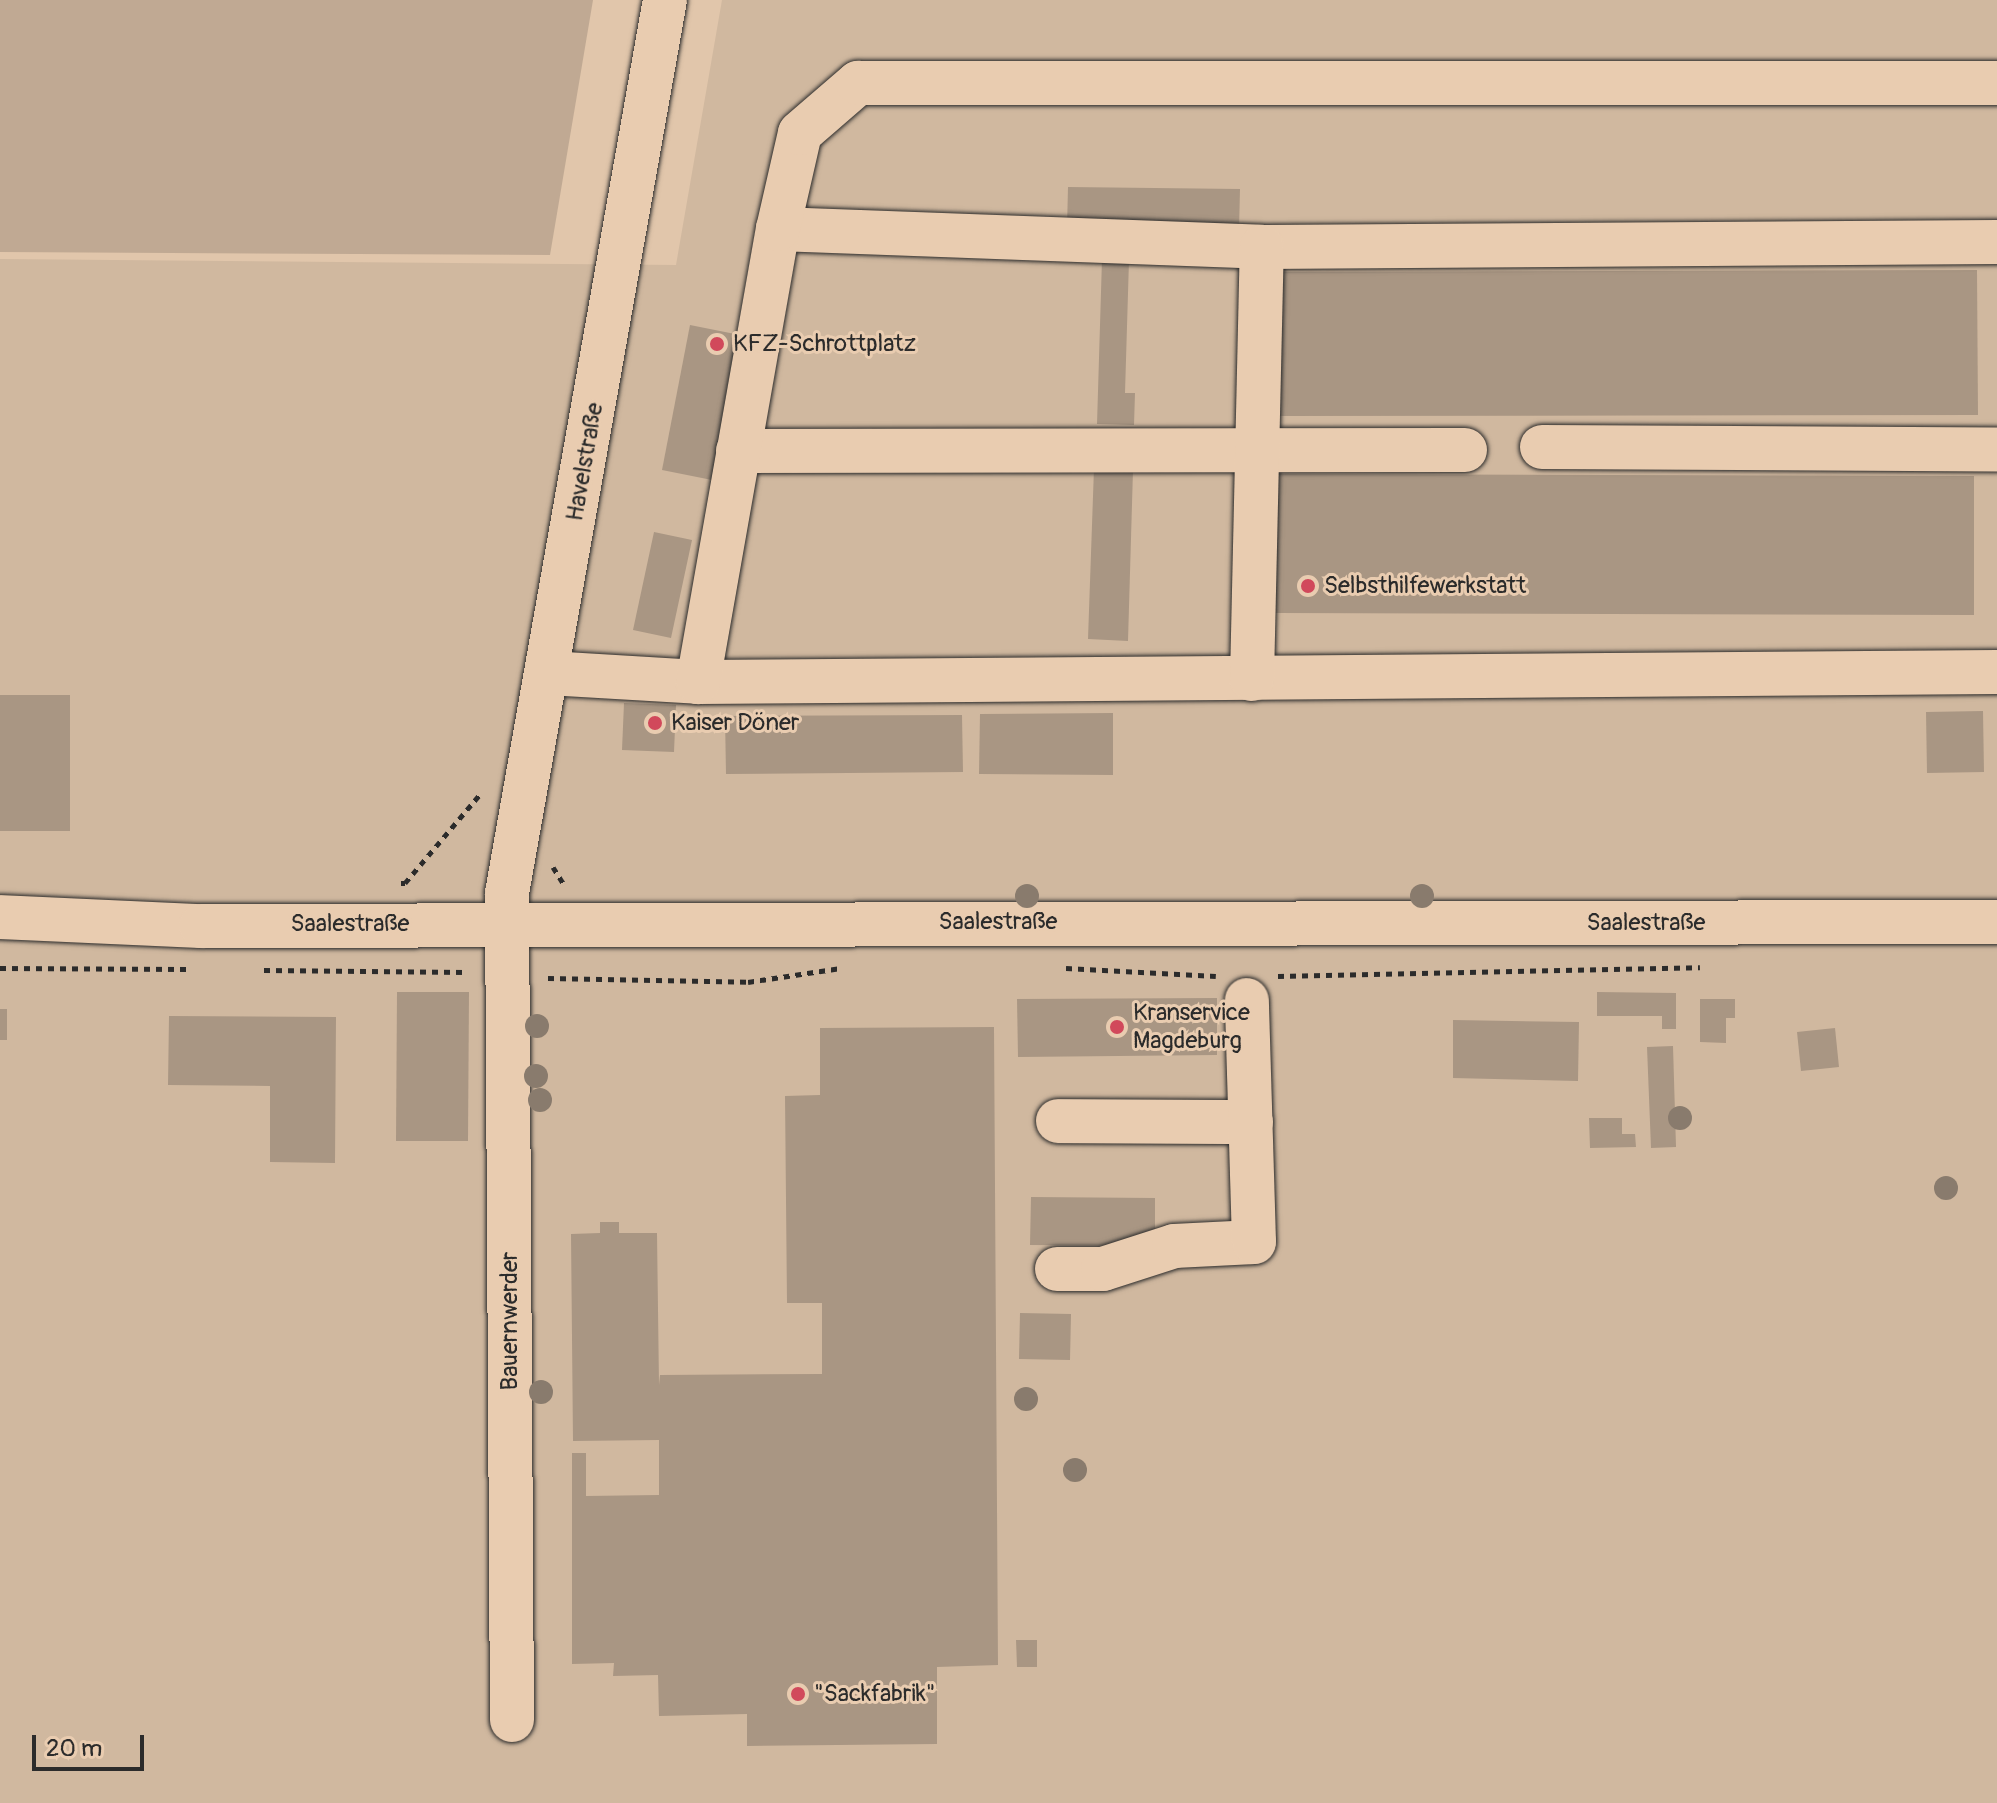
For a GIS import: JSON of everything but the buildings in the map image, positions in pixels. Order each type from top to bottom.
[{"type":"main road","name":"Havelstraße","points":[[504,923],[665,0]]},
{"type":"main road","points":[[698,682],[778,229],[800,133],[858,83],[1997,83]]},
{"type":"main road","points":[[778,229],[1262,247],[1997,242]]},
{"type":"main road","points":[[1252,679],[1262,247]]},
{"type":"main road","points":[[1542,447],[1997,449]]},
{"type":"main road","points":[[738,451],[1465,450]]},
{"type":"main road","points":[[548,673],[698,682],[1997,672]]},
{"type":"main road","name":"Saalestraße","points":[[0,917],[201,926],[1997,922]]},
{"type":"main road","name":"Bauernwerder","points":[[504,923],[512,1720]]},
{"type":"main road","points":[[1057,1269],[1103,1269],[1174,1246],[1254,1242],[1247,1000]]},
{"type":"main road","points":[[1058,1121],[1251,1122]]},
{"type":"path","name":"Saalestraße","points":[[405,883],[486,788],[526,792]]},
{"type":"shaded area","points":[[0,0],[593,0],[550,255],[0,252]]},
{"type":"shaded area","points":[[722,0],[1997,0],[1997,1803],[0,1803],[0,259],[676,265]]},
{"type":"place","name":"KFZ-Schrottplatz","points":[[717,344]]},
{"type":"place","name":"Selbsthilfewerkstatt","points":[[1308,586]]},
{"type":"place","name":"Kaiser Döner","points":[[655,723]]},
{"type":"place","name":"Kranservice Magdeburg","points":[[1117,1027]]},
{"type":"place","name":"\"Sackfabrik\"","points":[[798,1694]]}]
